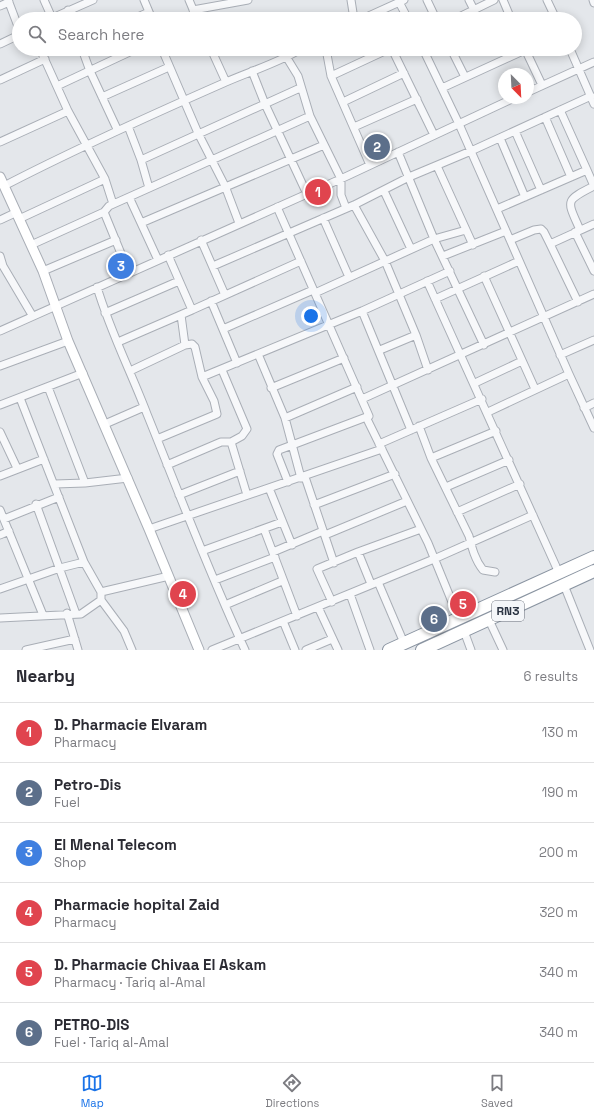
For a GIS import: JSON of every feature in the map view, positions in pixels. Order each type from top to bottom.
[{"type":"highway","name":"RN3","points":[[389,650],[594,557]]},
{"type":"highway","name":"RN3","points":[[422,650],[594,571]]},
{"type":"street","points":[[44,0],[48,12]]},
{"type":"street","points":[[64,12],[93,0]]},
{"type":"street","points":[[144,0],[149,12]]},
{"type":"street","points":[[189,0],[193,10],[248,0]]},
{"type":"street","points":[[351,0],[353,12]]},
{"type":"street","points":[[427,0],[433,12]]},
{"type":"street","points":[[469,0],[474,10]]},
{"type":"street","points":[[470,12],[494,0]]},
{"type":"street","points":[[503,0],[508,12]]},
{"type":"street","points":[[548,0],[553,12]]},
{"type":"street","points":[[0,6],[8,1],[12,12]]},
{"type":"street","points":[[374,12],[390,3],[402,1],[406,12]]},
{"type":"street","points":[[0,44],[12,38]]},
{"type":"street","points":[[43,56],[68,110],[105,179],[113,204]]},
{"type":"street","points":[[85,56],[117,129]]},
{"type":"street","points":[[57,86],[121,56]]},
{"type":"street","points":[[165,56],[198,133],[226,186],[239,223]]},
{"type":"street","points":[[214,56],[226,82]]},
{"type":"street","points":[[4,186],[117,129],[128,126],[226,82],[290,56]]},
{"type":"street","points":[[327,56],[331,76],[370,165]]},
{"type":"street","points":[[331,76],[375,56]]},
{"type":"street","points":[[395,56],[434,135]]},
{"type":"street","points":[[426,56],[459,124],[568,374],[594,428]]},
{"type":"street","points":[[456,56],[465,77]]},
{"type":"street","points":[[442,88],[510,56]]},
{"type":"street","points":[[528,56],[542,85]]},
{"type":"street","points":[[573,56],[594,104]]},
{"type":"street","points":[[287,58],[298,76],[300,88],[310,116],[341,179],[341,195],[346,208]]},
{"type":"street","points":[[0,80],[45,60]]},
{"type":"street","points":[[534,89],[594,62]]},
{"type":"street","points":[[102,96],[169,67]]},
{"type":"street","points":[[252,71],[265,104],[307,194]]},
{"type":"street","points":[[343,102],[404,73]]},
{"type":"street","points":[[141,160],[300,88]]},
{"type":"street","points":[[213,266],[354,205],[409,177],[471,151],[591,96]]},
{"type":"street","points":[[354,127],[417,99]]},
{"type":"street","points":[[0,331],[56,304],[97,288],[239,223],[341,179],[501,104]]},
{"type":"street","points":[[0,142],[68,110]]},
{"type":"street","points":[[560,110],[594,186],[574,196],[570,202],[570,207],[578,231],[594,271]]},
{"type":"street","points":[[31,244],[104,212],[113,204],[128,197],[310,116]]},
{"type":"street","points":[[545,117],[571,176]]},
{"type":"street","points":[[128,126],[141,160],[148,188]]},
{"type":"street","points":[[515,131],[541,190]]},
{"type":"street","points":[[500,138],[525,197]]},
{"type":"street","points":[[141,223],[324,145]]},
{"type":"street","points":[[398,152],[434,239],[484,344]]},
{"type":"street","points":[[437,166],[473,245]]},
{"type":"street","points":[[497,209],[587,170]]},
{"type":"street","points":[[0,177],[43,271],[68,341],[128,478],[199,650]]},
{"type":"street","points":[[0,220],[17,216],[105,179]]},
{"type":"street","points":[[384,191],[411,249]]},
{"type":"street","points":[[128,197],[158,260]]},
{"type":"street","points":[[354,205],[385,261],[416,335],[428,370]]},
{"type":"street","points":[[277,207],[369,416],[292,444],[277,453],[288,482]]},
{"type":"street","points":[[104,212],[129,273]]},
{"type":"street","points":[[323,218],[349,278]]},
{"type":"street","points":[[550,244],[594,224]]},
{"type":"street","points":[[510,240],[537,228],[541,229],[544,232],[578,302]]},
{"type":"street","points":[[223,329],[349,278],[434,239],[466,230]]},
{"type":"street","points":[[443,256],[506,231]]},
{"type":"street","points":[[43,271],[116,240]]},
{"type":"street","points":[[201,240],[225,294]]},
{"type":"street","points":[[168,255],[192,310]]},
{"type":"street","points":[[0,256],[2,267],[32,315]]},
{"type":"street","points":[[118,342],[301,261]]},
{"type":"street","points":[[435,299],[520,261]]},
{"type":"street","points":[[202,377],[362,311],[450,271]]},
{"type":"street","points":[[484,276],[535,389]]},
{"type":"street","points":[[105,313],[179,281]]},
{"type":"street","points":[[428,281],[450,333],[462,354],[559,573]]},
{"type":"street","points":[[97,288],[105,313],[130,370],[202,552],[245,650]]},
{"type":"street","points":[[362,399],[594,294]]},
{"type":"street","points":[[211,301],[237,363]]},
{"type":"street","points":[[362,311],[380,350],[411,430]]},
{"type":"street","points":[[181,315],[185,345]]},
{"type":"street","points":[[380,350],[416,335]]},
{"type":"street","points":[[560,355],[594,340]]},
{"type":"street","points":[[0,366],[68,341]]},
{"type":"street","points":[[130,370],[185,345],[192,344],[195,347],[202,377],[214,401],[217,414],[157,439]]},
{"type":"street","points":[[258,354],[271,388],[285,418],[303,477],[334,563]]},
{"type":"street","points":[[271,388],[344,358]]},
{"type":"street","points":[[475,383],[522,361]]},
{"type":"street","points":[[168,465],[222,442],[231,442],[242,436],[247,429],[222,370]]},
{"type":"street","points":[[0,405],[83,373]]},
{"type":"street","points":[[488,412],[568,374]]},
{"type":"street","points":[[48,387],[85,483]]},
{"type":"street","points":[[285,418],[356,387]]},
{"type":"street","points":[[20,398],[84,562],[101,592],[101,600],[124,631],[132,650]]},
{"type":"street","points":[[149,529],[188,514],[303,477],[380,446],[419,426],[482,399]]},
{"type":"street","points":[[584,408],[594,403]]},
{"type":"street","points":[[105,424],[144,407]]},
{"type":"street","points":[[366,417],[421,528],[459,619]]},
{"type":"street","points":[[419,426],[431,458],[469,536],[469,542],[478,564],[483,570],[495,572]]},
{"type":"street","points":[[431,458],[496,431]]},
{"type":"street","points":[[0,432],[17,468]]},
{"type":"street","points":[[231,442],[247,495]]},
{"type":"street","points":[[0,476],[17,468],[44,459]]},
{"type":"street","points":[[446,487],[509,460]]},
{"type":"street","points":[[179,494],[240,471]]},
{"type":"street","points":[[314,505],[394,474]]},
{"type":"street","points":[[54,484],[85,483],[128,478]]},
{"type":"street","points":[[457,512],[520,484]]},
{"type":"street","points":[[269,488],[292,545]]},
{"type":"street","points":[[4,519],[36,504],[59,496]]},
{"type":"street","points":[[215,580],[274,555],[292,545],[407,501]]},
{"type":"street","points":[[36,504],[76,614]]},
{"type":"street","points":[[0,510],[43,614]]},
{"type":"street","points":[[212,650],[332,602],[533,515]]},
{"type":"street","points":[[202,552],[282,522]]},
{"type":"street","points":[[332,602],[317,570],[319,568],[421,528]]},
{"type":"street","points":[[264,529],[282,581],[297,616]]},
{"type":"street","points":[[0,535],[9,531]]},
{"type":"street","points":[[358,552],[404,643]]},
{"type":"street","points":[[0,588],[29,580],[60,568],[84,562]]},
{"type":"street","points":[[101,592],[169,576]]},
{"type":"street","points":[[225,605],[282,581]]},
{"type":"street","points":[[564,585],[590,650]]},
{"type":"street","points":[[350,594],[370,650]]},
{"type":"street","points":[[0,618],[43,614],[81,614],[92,608],[101,600]]},
{"type":"street","points":[[318,607],[338,650]]},
{"type":"street","points":[[67,614],[78,650]]},
{"type":"street","points":[[489,620],[503,650]]},
{"type":"street","points":[[283,621],[295,650]]},
{"type":"street","points":[[464,631],[471,650]]},
{"type":"street","points":[[26,650],[75,638]]},
{"type":"street","points":[[306,650],[332,639]]},
{"type":"place","name":"Petro-Dis","points":[[377,147]]},
{"type":"place","name":"D. Pharmacie Elvaram","points":[[318,192]]},
{"type":"place","name":"El Menal Telecom","points":[[121,266]]},
{"type":"place","name":"Pharmacie hopital Zaid","points":[[183,594]]},
{"type":"place","name":"D. Pharmacie Chivaa El Askam","points":[[463,604]]},
{"type":"place","name":"PETRO-DIS","points":[[434,619]]}]
